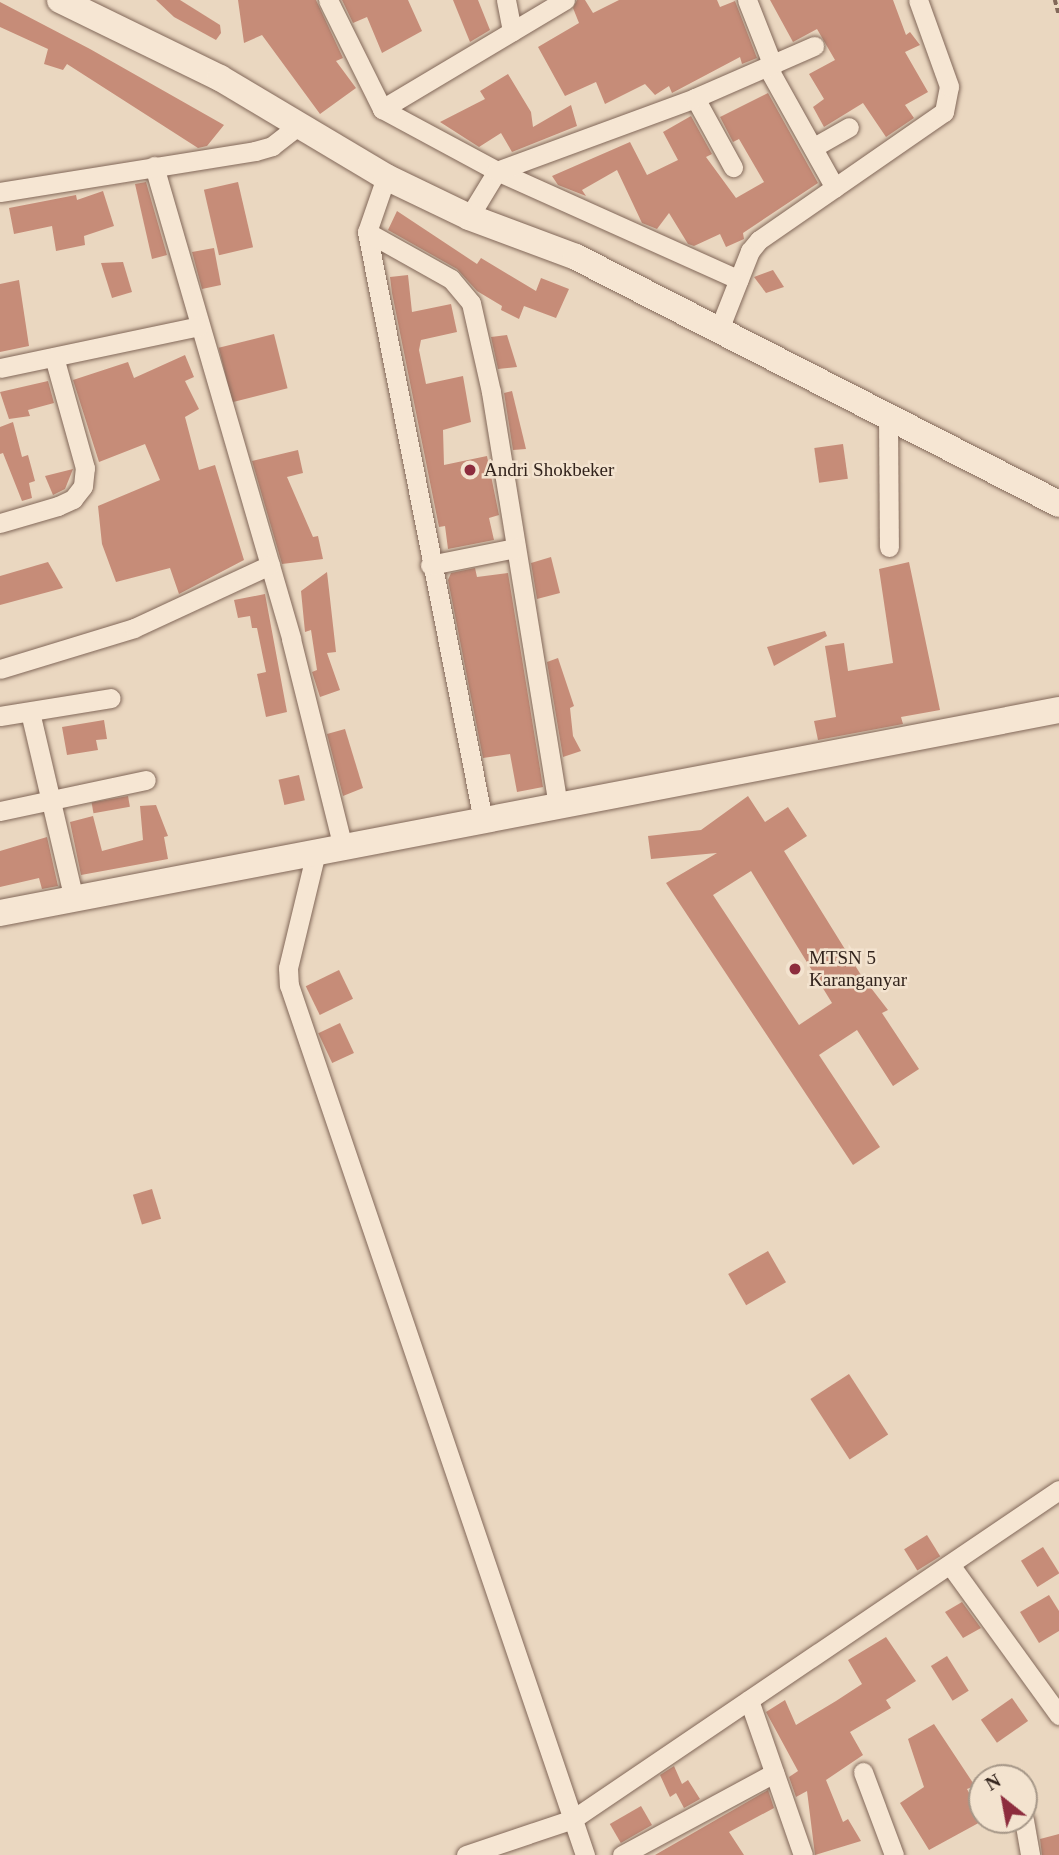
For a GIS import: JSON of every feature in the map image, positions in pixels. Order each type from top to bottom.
[{"type":"main road","points":[[60,0],[220,78],[296,127],[386,177],[475,207],[576,257],[722,323],[1059,505]]},
{"type":"main road","points":[[0,914],[1059,710]]},
{"type":"street","points":[[328,0],[382,109],[495,176],[738,279]]},
{"type":"street","points":[[506,0],[512,32]]},
{"type":"street","points":[[382,109],[565,0]]},
{"type":"street","points":[[747,0],[771,67],[835,188]]},
{"type":"street","points":[[722,323],[738,279],[759,240],[944,112],[949,86],[918,0]]},
{"type":"street","points":[[475,207],[495,176],[695,98],[814,46]]},
{"type":"street","points":[[695,98],[733,167]]},
{"type":"street","points":[[0,191],[254,151],[272,146],[296,127]]},
{"type":"street","points":[[814,147],[849,127]]},
{"type":"street","points":[[153,166],[270,565],[343,847]]},
{"type":"street","points":[[386,177],[368,232],[430,565],[483,820]]},
{"type":"street","points":[[368,232],[451,279],[471,303],[491,392],[558,805]]},
{"type":"street","points":[[0,368],[199,326]]},
{"type":"street","points":[[0,523],[58,506],[73,499],[83,486],[85,468],[54,357]]},
{"type":"street","points":[[888,415],[889,547]]},
{"type":"street","points":[[430,565],[516,548]]},
{"type":"street","points":[[0,669],[123,632],[270,565]]},
{"type":"street","points":[[0,716],[111,698]]},
{"type":"street","points":[[30,712],[54,800],[74,899]]},
{"type":"street","points":[[0,811],[146,780]]},
{"type":"street","points":[[316,852],[288,968],[289,985],[585,1855]]},
{"type":"street","points":[[467,1855],[573,1819],[951,1566],[1059,1490]]},
{"type":"street","points":[[951,1566],[1059,1715]]},
{"type":"street","points":[[749,1700],[803,1855]]},
{"type":"street","points":[[863,1772],[894,1855]]},
{"type":"street","points":[[622,1855],[774,1773]]},
{"type":"street","points":[[1026,1834],[1030,1855]]},
{"type":"path","points":[[1055,0],[1059,15]]},
{"type":"building","points":[[156,0],[180,0],[220,25],[221,33],[216,40],[174,17]]},
{"type":"building","points":[[238,0],[316,0],[343,58],[336,61],[356,88],[320,114],[262,35],[244,43]]},
{"type":"building","points":[[342,0],[408,0],[422,31],[382,53],[367,17],[353,23]]},
{"type":"building","points":[[453,0],[478,0],[490,30],[470,42]]},
{"type":"building","points":[[577,0],[585,0],[593,13],[619,0],[717,0],[720,7],[735,1],[757,58],[742,64],[740,57],[672,93],[669,86],[655,95],[645,84],[605,104],[596,82],[565,96],[538,47],[579,23],[573,8]]},
{"type":"building","points":[[770,0],[893,0],[906,35],[910,32],[920,45],[905,52],[928,92],[905,105],[914,118],[886,137],[863,103],[824,127],[813,107],[824,99],[809,74],[835,60],[817,29],[793,42]]},
{"type":"building","points":[[0,2],[90,49],[224,125],[207,146],[198,148],[67,64],[63,70],[44,64],[48,49],[0,27]]},
{"type":"building","points":[[508,74],[531,112],[533,127],[571,105],[577,126],[512,152],[501,133],[479,147],[440,122],[485,99],[480,91]]},
{"type":"building","points":[[768,93],[818,183],[743,233],[744,239],[726,247],[720,234],[694,246],[688,244],[669,213],[657,229],[642,223],[617,170],[582,190],[586,196],[558,185],[552,176],[630,142],[647,175],[678,160],[663,132],[691,116],[712,154],[706,157],[736,198],[764,182],[739,139],[733,142],[720,117]]},
{"type":"building","points":[[146,182],[167,255],[152,259],[135,184]]},
{"type":"building","points":[[238,182],[253,247],[219,255],[204,190]]},
{"type":"building","points":[[103,191],[114,226],[84,236],[85,245],[56,251],[52,226],[14,234],[9,208],[76,195],[77,200]]},
{"type":"building","points":[[397,211],[477,264],[481,258],[536,291],[541,278],[569,289],[556,318],[524,306],[519,319],[501,310],[502,306],[477,291],[457,269],[388,230]]},
{"type":"building","points":[[214,248],[221,285],[202,289],[192,252]]},
{"type":"building","points":[[123,262],[132,292],[112,298],[101,263]]},
{"type":"building","points":[[773,270],[784,287],[766,293],[754,277]]},
{"type":"building","points":[[408,275],[412,312],[451,304],[457,332],[421,340],[419,350],[426,384],[463,376],[471,422],[443,430],[444,465],[487,456],[499,515],[489,518],[494,540],[448,549],[445,526],[439,527],[390,277]]},
{"type":"building","points":[[19,280],[29,346],[0,352],[0,284]]},
{"type":"building","points":[[274,334],[288,388],[232,402],[219,348]]},
{"type":"building","points":[[507,335],[517,367],[498,369],[491,337]]},
{"type":"building","points":[[185,355],[194,377],[185,381],[199,409],[185,417],[199,470],[215,465],[244,560],[179,594],[170,568],[116,582],[102,544],[98,506],[160,480],[145,444],[99,462],[73,380],[128,362],[134,378]]},
{"type":"building","points":[[48,381],[54,403],[28,410],[30,416],[9,419],[0,392]]},
{"type":"building","points":[[512,391],[526,449],[513,450],[504,393]]},
{"type":"building","points":[[13,422],[22,457],[28,455],[35,481],[29,483],[32,498],[22,501],[3,453],[0,454],[0,427]]},
{"type":"building","points":[[843,444],[848,479],[819,483],[814,448]]},
{"type":"building","points":[[298,450],[303,473],[287,477],[313,537],[318,536],[323,559],[282,564],[252,461]]},
{"type":"building","points":[[73,469],[65,489],[53,495],[45,476]]},
{"type":"building","points":[[551,557],[560,593],[537,599],[531,563]]},
{"type":"building","points":[[48,562],[63,588],[0,605],[0,576]]},
{"type":"building","points":[[909,562],[940,710],[901,717],[903,724],[818,740],[814,721],[836,717],[825,646],[844,643],[848,671],[893,663],[879,569]]},
{"type":"building","points":[[475,568],[477,577],[508,573],[543,787],[517,792],[510,754],[483,758],[448,580],[451,573]]},
{"type":"building","points":[[327,572],[336,652],[327,653],[340,690],[320,697],[312,672],[317,670],[311,630],[305,632],[301,591]]},
{"type":"building","points":[[265,594],[287,712],[266,717],[257,674],[266,672],[257,628],[252,628],[250,616],[238,618],[234,600]]},
{"type":"building","points":[[825,631],[827,636],[774,666],[767,647]]},
{"type":"building","points":[[558,658],[574,706],[570,708],[573,736],[581,751],[563,757],[547,662]]},
{"type":"building","points":[[104,720],[107,739],[96,740],[98,750],[67,755],[62,727]]},
{"type":"building","points":[[345,729],[363,788],[343,796],[327,734]]},
{"type":"building","points":[[299,775],[305,800],[284,805],[279,780]]},
{"type":"building","points":[[128,796],[130,807],[93,813],[92,802]]},
{"type":"building","points":[[748,796],[765,822],[788,807],[807,836],[784,851],[861,975],[888,1010],[882,1013],[919,1069],[893,1086],[857,1030],[819,1055],[880,1147],[853,1165],[666,883],[717,853],[651,859],[648,836],[701,830]],"holes":[[[751,871],[832,1003],[799,1025],[713,895]]]},
{"type":"building","points":[[156,805],[168,836],[164,837],[168,859],[81,875],[70,822],[93,816],[102,851],[143,840],[140,806]]},
{"type":"building","points":[[47,837],[58,886],[42,889],[39,878],[0,887],[0,851]]},
{"type":"building","points":[[339,970],[353,999],[320,1015],[306,986]]},
{"type":"building","points":[[340,1023],[354,1053],[332,1063],[318,1033]]},
{"type":"building","points":[[152,1189],[161,1219],[142,1224],[133,1195]]},
{"type":"building","points":[[768,1251],[786,1282],[746,1305],[728,1274]]},
{"type":"building","points":[[849,1374],[888,1434],[850,1459],[810,1399]]},
{"type":"building","points":[[927,1535],[940,1556],[917,1571],[904,1549]]},
{"type":"building","points":[[1043,1547],[1059,1574],[1037,1587],[1021,1561]]},
{"type":"building","points":[[1049,1595],[1059,1611],[1059,1631],[1039,1643],[1020,1612]]},
{"type":"building","points":[[962,1602],[981,1628],[963,1638],[945,1612]]},
{"type":"building","points":[[886,1637],[916,1681],[886,1700],[891,1708],[850,1732],[863,1755],[826,1780],[843,1822],[848,1819],[861,1841],[815,1855],[807,1791],[796,1797],[789,1777],[798,1771],[766,1712],[785,1700],[796,1725],[836,1701],[862,1684],[848,1660]]},
{"type":"building","points":[[947,1656],[969,1691],[953,1701],[931,1666]]},
{"type":"building","points":[[1012,1698],[1028,1721],[997,1743],[981,1720]]},
{"type":"building","points":[[934,1724],[968,1775],[968,1829],[929,1850],[900,1803],[924,1787],[908,1739]]},
{"type":"building","points":[[674,1766],[682,1784],[688,1780],[700,1799],[684,1808],[676,1793],[670,1797],[660,1775]]},
{"type":"building","points":[[768,1790],[774,1808],[729,1832],[744,1855],[655,1855]]},
{"type":"building","points":[[641,1806],[652,1825],[621,1843],[610,1824]]},
{"type":"building","points":[[1059,1834],[1059,1855],[1042,1855],[1040,1839]]},
{"type":"place","name":"Andri Shokbeker","points":[[470,470]]},
{"type":"place","name":"MTSN 5 Karanganyar","points":[[795,969]]}]
